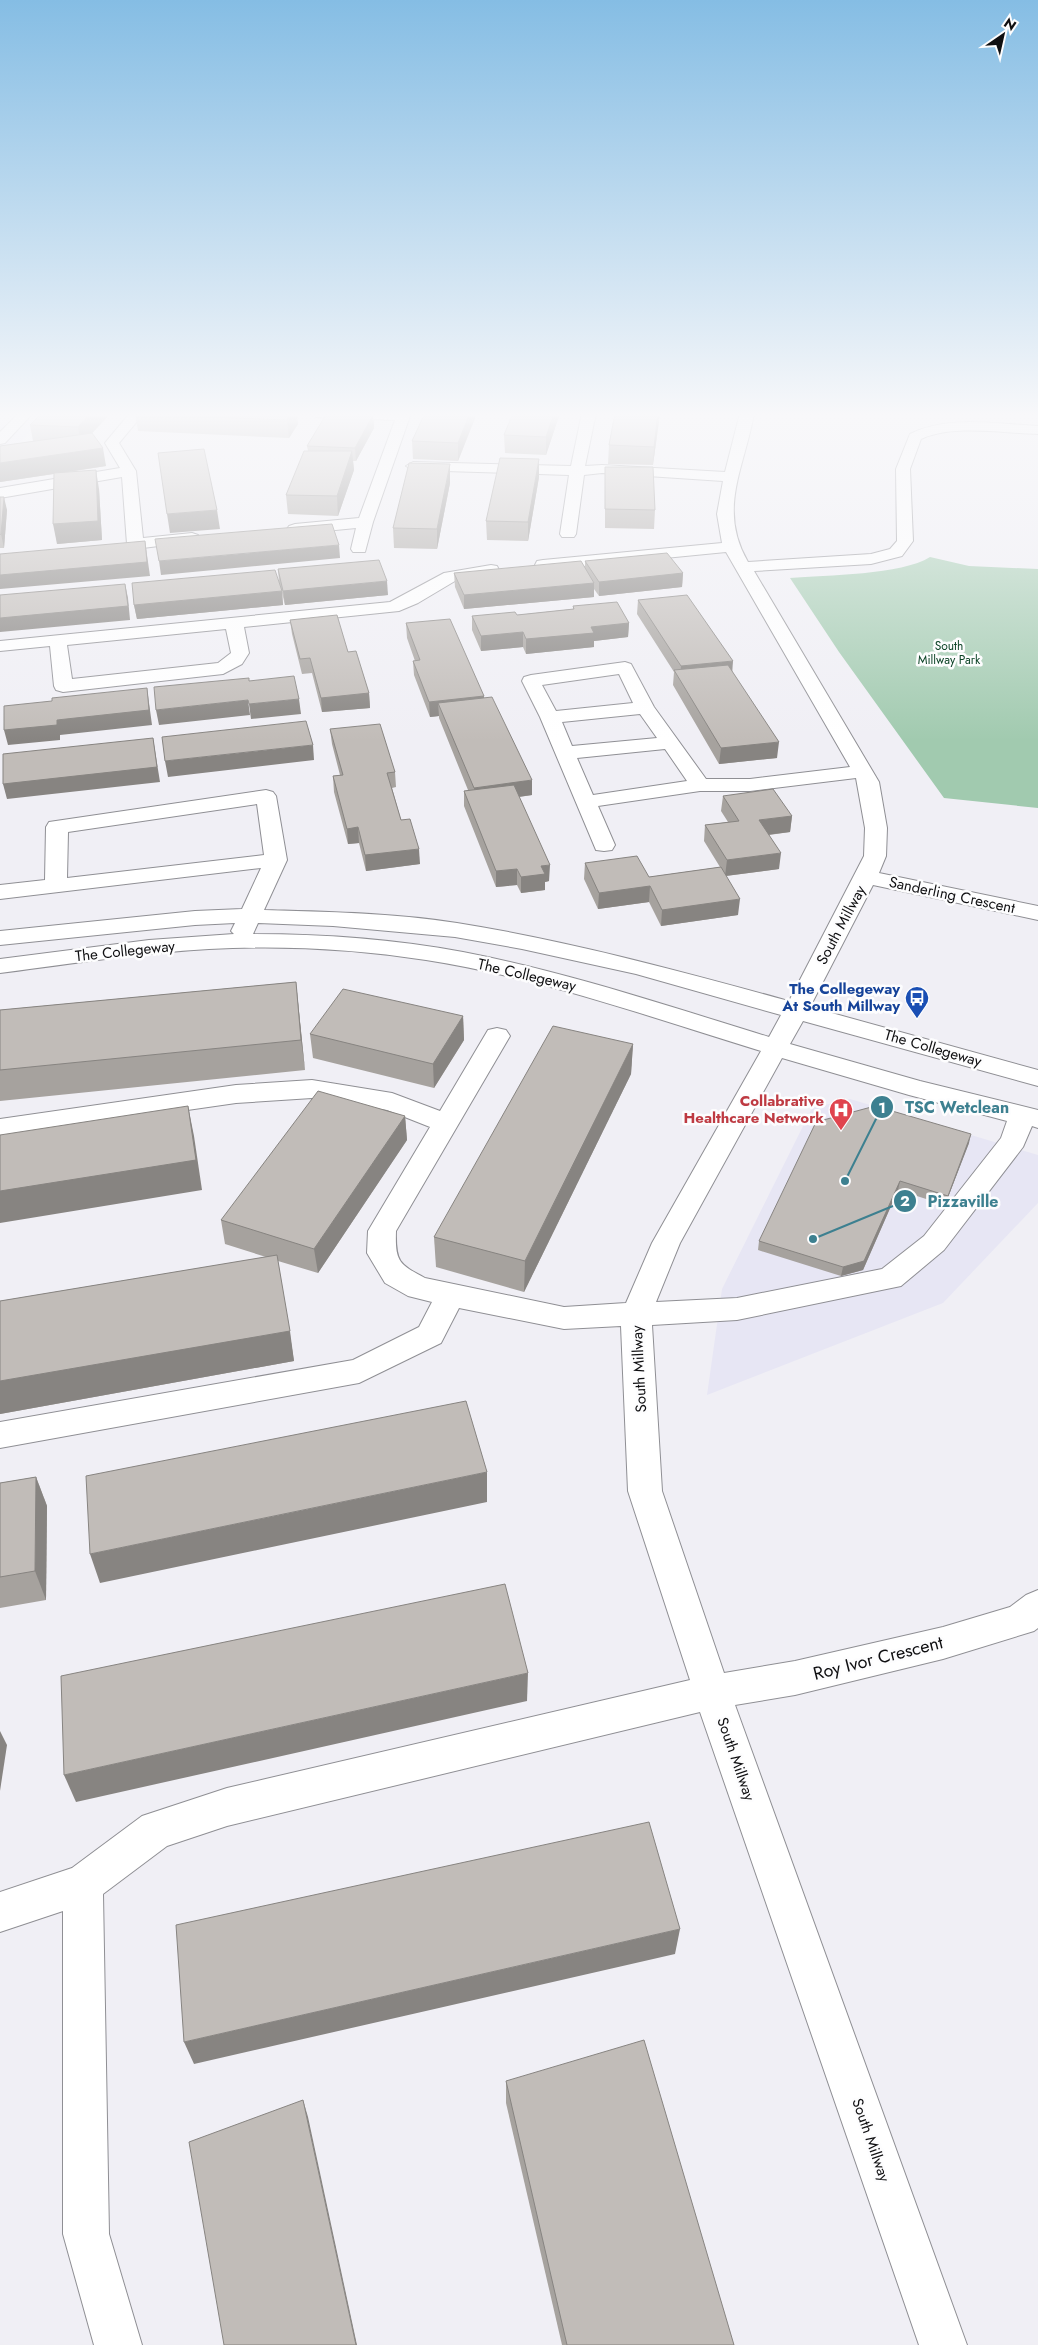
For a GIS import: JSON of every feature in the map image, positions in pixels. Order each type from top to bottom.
[{"type":"street","points":[[133,522],[135,544]]},
{"type":"street","points":[[282,530],[361,522]]},
{"type":"street","points":[[359,549],[365,522]]},
{"type":"street","points":[[568,534],[570,522]]},
{"type":"street","name":"South Millway","points":[[725,522],[731,547],[869,782],[876,828],[875,856],[866,877],[795,1010],[666,1243],[636,1314],[645,1491],[712,1692],[943,2345]]},
{"type":"street","points":[[743,568],[871,559],[896,552],[905,541],[905,522]]},
{"type":"street","points":[[116,545],[208,537]]},
{"type":"street","points":[[528,566],[731,547]]},
{"type":"street","points":[[0,646],[393,607],[412,599],[450,577],[475,571],[508,568]]},
{"type":"street","points":[[58,640],[62,686],[223,668],[236,660],[240,653],[234,623]]},
{"type":"street","points":[[604,845],[550,717],[531,681],[624,668],[645,708],[700,785]]},
{"type":"street","points":[[550,717],[645,708]]},
{"type":"street","points":[[564,753],[669,743]]},
{"type":"street","points":[[586,802],[700,785],[750,785],[863,770]]},
{"type":"street","points":[[56,886],[57,827],[266,796],[276,860],[248,916],[239,941]]},
{"type":"street","points":[[0,892],[276,860]]},
{"type":"street","name":"Sanderling Crescent","points":[[866,877],[1038,913]]},
{"type":"street","name":"The Collegeway","points":[[0,938],[166,920],[248,916],[342,919],[455,930],[522,942],[640,968],[1038,1078]]},
{"type":"street","name":"The Collegeway","points":[[0,966],[124,950],[239,941],[334,944],[426,954],[497,967],[578,988],[829,1064],[1030,1118]]},
{"type":"street","points":[[497,1036],[382,1231],[381,1253],[395,1275],[418,1288],[564,1318],[736,1309],[891,1278],[934,1244],[1030,1118]]},
{"type":"street","points":[[0,1128],[236,1094],[312,1089],[392,1102],[446,1123]]},
{"type":"street","points":[[0,1434],[359,1371],[430,1335],[451,1295]]},
{"type":"street","name":"Roy Ivor Crescent","points":[[0,1912],[83,1884],[156,1830],[226,1807],[712,1692],[794,1678],[943,1642],[1021,1620],[1038,1606]]},
{"type":"street","points":[[83,1884],[86,2234],[118,2345]]},
{"type":"shaded area","points":[[850,1099],[1038,1155],[1038,1203],[943,1303],[707,1395],[722,1289],[812,1108]]},
{"type":"green space","name":"South Millway Park","points":[[930,557],[969,566],[1038,569],[1038,808],[944,798],[839,652],[790,578],[883,571],[917,563]]},
{"type":"building","points":[[0,522],[2,522],[1,534]]},
{"type":"building","points":[[53,522],[76,522],[53,524]]},
{"type":"building","points":[[394,522],[438,522],[437,529],[393,528]]},
{"type":"building","points":[[332,524],[339,545],[159,561],[155,539]]},
{"type":"building","points":[[145,541],[147,562],[0,575],[0,554]]},
{"type":"building","points":[[667,553],[683,573],[599,582],[585,561]]},
{"type":"building","points":[[379,560],[387,581],[283,591],[278,569]]},
{"type":"building","points":[[581,561],[594,583],[464,595],[454,573]]},
{"type":"building","points":[[275,570],[282,591],[134,605],[132,583]]},
{"type":"building","points":[[125,584],[128,606],[0,618],[0,595]]},
{"type":"building","points":[[687,595],[733,661],[681,666],[638,600]]},
{"type":"building","points":[[617,602],[629,623],[591,627],[594,633],[526,639],[523,632],[481,636],[472,616],[515,612],[517,615],[574,609],[573,606]]},
{"type":"building","points":[[337,615],[348,652],[356,651],[369,693],[321,698],[310,658],[300,659],[290,620]]},
{"type":"building","points":[[450,619],[484,696],[429,702],[413,661],[420,660],[406,623]]},
{"type":"building","points":[[728,665],[779,742],[721,748],[674,670]]},
{"type":"building","points":[[294,676],[299,699],[249,704],[248,700],[156,710],[154,687],[249,678],[249,681]]},
{"type":"building","points":[[147,688],[149,710],[57,720],[57,725],[4,730],[4,706],[52,701],[52,698]]},
{"type":"building","points":[[492,697],[532,780],[474,788],[438,703]]},
{"type":"building","points":[[306,721],[313,745],[165,761],[162,737]]},
{"type":"building","points":[[380,724],[395,772],[387,773],[401,820],[410,819],[419,849],[365,855],[358,827],[347,829],[333,776],[343,775],[330,729]]},
{"type":"building","points":[[153,738],[157,767],[3,784],[3,754]]},
{"type":"building","points":[[514,785],[550,865],[541,866],[545,874],[521,877],[517,869],[496,871],[464,791]]},
{"type":"building","points":[[773,789],[792,816],[759,820],[781,853],[727,860],[705,825],[739,821],[723,796]]},
{"type":"building","points":[[637,856],[649,877],[721,867],[740,899],[662,910],[650,886],[599,893],[585,863]]},
{"type":"building","points":[[296,982],[301,1040],[0,1070],[0,1010]]},
{"type":"building","points":[[343,989],[463,1016],[433,1064],[310,1034]]},
{"type":"building","points":[[553,1026],[633,1044],[525,1261],[434,1237]]},
{"type":"building","points":[[318,1091],[405,1116],[314,1249],[221,1220]]},
{"type":"building","points":[[188,1106],[196,1160],[0,1191],[0,1135]]},
{"type":"building","points":[[875,1106],[971,1134],[948,1196],[900,1181],[864,1261],[843,1267],[759,1241],[816,1122]]},
{"type":"building","points":[[277,1255],[290,1331],[0,1381],[0,1301]]},
{"type":"building","points":[[466,1401],[487,1472],[90,1554],[86,1476]]},
{"type":"building","points":[[36,1477],[35,1571],[0,1577],[0,1483]]},
{"type":"building","points":[[505,1584],[528,1673],[64,1775],[61,1676]]},
{"type":"building","points":[[649,1822],[680,1929],[184,2042],[176,1925]]},
{"type":"building","points":[[644,2040],[734,2345],[567,2345],[506,2081]]},
{"type":"building","points":[[303,2100],[356,2345],[224,2345],[189,2142]]},
{"type":"place","name":"The Collegeway At South Millway","points":[[917,1019]]},
{"type":"place","name":"Collabrative Healthcare Network","points":[[841,1131]]},
{"type":"place","name":"TSC Wetclean","points":[[845,1181]]},
{"type":"place","name":"Pizzaville","points":[[813,1239]]}]
